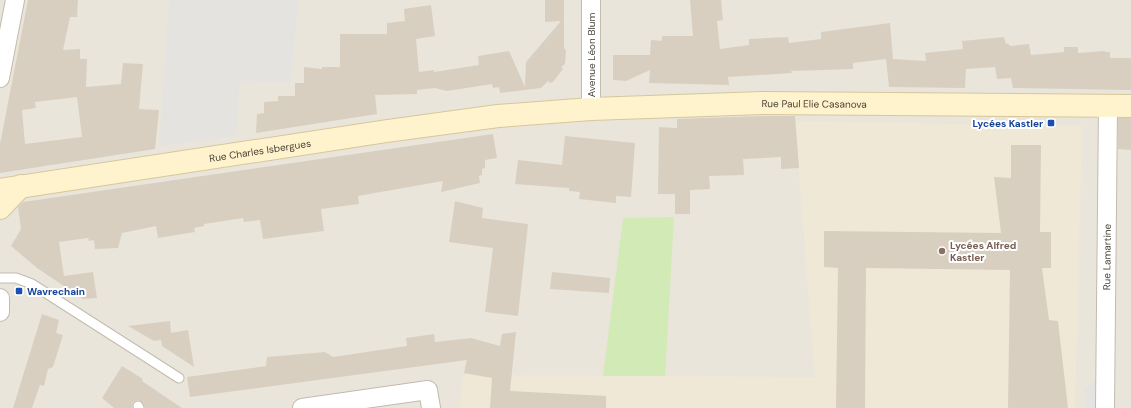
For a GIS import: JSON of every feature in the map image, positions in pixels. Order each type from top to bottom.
[{"type":"main road","name":"Rue Paul Elie Casanova","points":[[498,116],[591,109],[756,103],[1131,106]]},
{"type":"main road","name":"Rue Charles Isbergues","points":[[0,190],[387,131],[498,116]]},
{"type":"main road","points":[[0,208],[21,186]]},
{"type":"street","points":[[0,78],[15,0]]},
{"type":"street","name":"Avenue Léon Blum","points":[[591,0],[591,109]]},
{"type":"street","name":"Rue Lamartine","points":[[1105,408],[1108,106]]},
{"type":"street","points":[[0,298],[0,312]]},
{"type":"street","points":[[302,408],[428,390],[431,408]]},
{"type":"lane","points":[[0,278],[16,278],[32,284],[179,378]]},
{"type":"shaded area","points":[[0,0],[1131,0],[1131,408],[0,408]]},
{"type":"shaded area","points":[[169,0],[299,0],[290,82],[240,81],[236,136],[159,146]]},
{"type":"shaded area","name":"Lycées Alfred Kastler","points":[[795,121],[1082,126],[1075,408],[459,408],[464,375],[815,377]]},
{"type":"shaded area","points":[[1098,375],[1097,408],[1085,408],[1085,389]]},
{"type":"green space","points":[[674,217],[665,376],[603,376],[623,218]]},
{"type":"building","points":[[28,0],[78,0],[77,17],[70,17],[63,50],[80,49],[80,59],[87,59],[86,87],[121,84],[123,63],[143,64],[139,109],[159,110],[155,149],[0,173],[0,144]],"holes":[[[77,97],[82,137],[25,144],[22,110],[36,108],[35,102]]]},
{"type":"building","points":[[545,0],[564,0],[564,48],[566,50],[565,64],[561,67],[563,69],[553,82],[550,83],[548,81],[541,88],[500,93],[499,87],[493,88],[492,84],[447,91],[435,88],[417,90],[417,94],[375,95],[377,114],[256,133],[257,114],[264,113],[264,102],[278,101],[278,96],[295,96],[295,83],[304,83],[304,67],[322,69],[322,67],[340,67],[340,34],[387,34],[387,23],[405,21],[404,9],[431,5],[435,36],[416,39],[419,72],[434,70],[434,72],[479,65],[478,56],[509,51],[525,87],[526,62],[561,21],[545,22]]},
{"type":"building","points":[[690,0],[721,0],[723,20],[717,21],[720,49],[749,45],[749,39],[788,37],[789,43],[821,39],[821,32],[890,23],[893,59],[926,61],[925,53],[963,49],[962,41],[1004,37],[1006,44],[1009,44],[1010,46],[1029,44],[1031,55],[1064,52],[1064,47],[1078,47],[1078,53],[1105,51],[1110,52],[1110,58],[1131,58],[1131,90],[1013,88],[1011,78],[997,79],[995,67],[966,69],[965,88],[889,87],[886,59],[853,63],[853,69],[791,71],[792,73],[728,77],[729,85],[649,83],[650,70],[626,81],[613,80],[613,55],[650,55],[651,40],[662,41],[662,36],[693,36]]},
{"type":"building","points":[[795,116],[799,168],[781,169],[781,157],[743,159],[744,175],[709,176],[710,189],[690,190],[690,214],[675,214],[675,194],[658,194],[659,127],[677,128],[677,119]]},
{"type":"building","points":[[1118,118],[1131,118],[1131,150],[1118,149]]},
{"type":"building","points":[[493,134],[497,158],[485,160],[485,168],[482,169],[482,175],[479,176],[480,183],[441,192],[443,181],[358,196],[359,204],[321,209],[324,231],[263,239],[260,220],[244,222],[243,218],[204,224],[204,226],[194,228],[195,232],[158,238],[156,226],[122,233],[118,248],[95,249],[94,240],[89,241],[88,238],[59,242],[64,276],[93,272],[97,298],[83,299],[37,268],[11,246],[21,229],[18,207],[23,202]]},
{"type":"building","points":[[565,136],[635,143],[631,197],[616,196],[616,203],[579,199],[580,192],[569,191],[569,188],[515,184],[518,160],[562,165]]},
{"type":"building","points":[[1011,145],[1041,145],[1040,232],[1051,232],[1051,268],[1042,268],[1049,320],[1058,321],[1068,408],[1008,408],[1010,270],[866,268],[865,408],[836,408],[838,268],[824,267],[824,231],[1001,233],[994,177],[1011,178]]},
{"type":"building","points":[[455,201],[483,208],[482,218],[528,224],[518,316],[485,312],[493,248],[449,242]]},
{"type":"building","points":[[552,272],[610,278],[609,293],[550,289]]},
{"type":"building","points":[[42,314],[59,320],[56,333],[63,335],[53,367],[48,369],[44,386],[40,385],[32,408],[13,408]]},
{"type":"building","points":[[170,321],[171,333],[188,330],[194,367],[162,346],[161,340],[154,341],[128,326]]},
{"type":"building","points":[[516,332],[510,391],[606,396],[606,408],[490,408],[492,378],[464,373],[467,360],[190,397],[187,377],[266,366],[267,357],[325,352],[333,357],[407,346],[406,338],[434,334],[435,342],[471,338],[500,346],[502,334]]},
{"type":"building","points":[[122,366],[143,379],[142,381],[182,408],[145,408],[143,403],[138,400],[133,402],[132,408],[114,408],[102,398]]},
{"type":"place","name":"Lycées Kastler","points":[[1051,123]]},
{"type":"place","name":"Lycées Alfred Kastler","points":[[942,251]]},
{"type":"place","name":"Wavrechain","points":[[19,291]]}]
